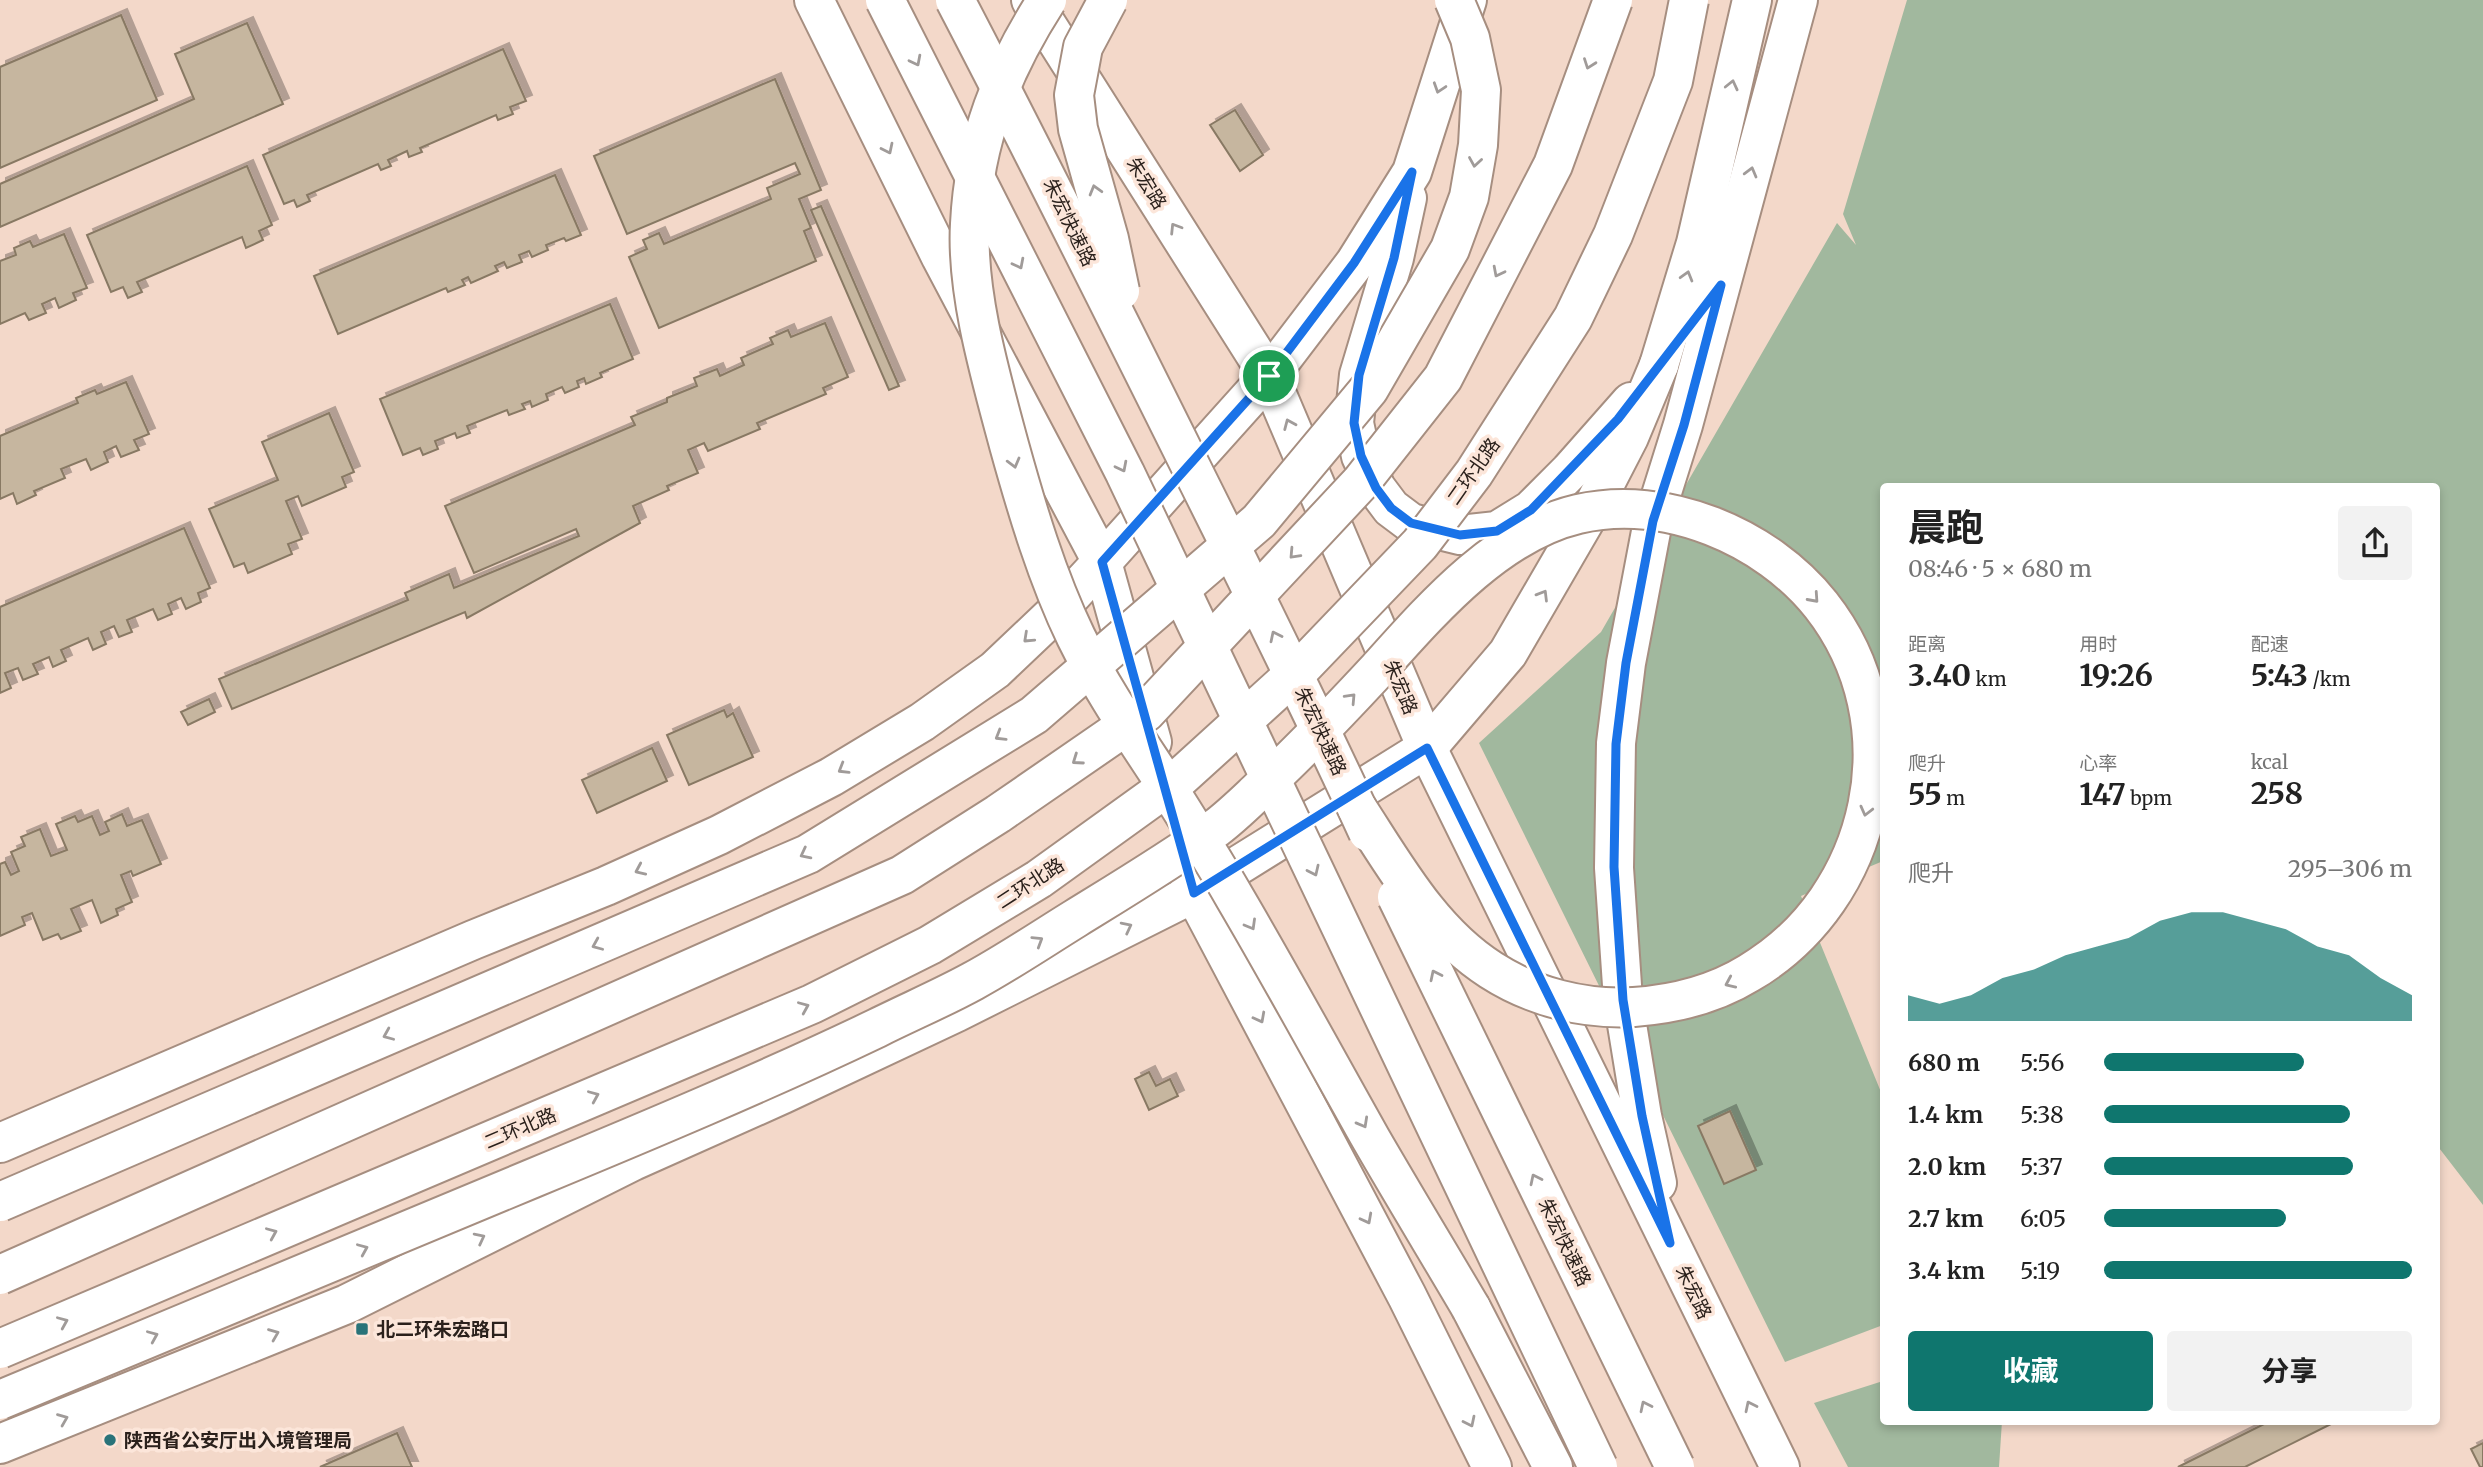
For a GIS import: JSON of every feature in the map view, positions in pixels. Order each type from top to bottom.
[{"type":"main road","points":[[814,0],[942,257],[1102,562],[1194,893],[1407,1296],[1492,1467]]},
{"type":"main road","points":[[885,0],[1125,473],[1598,1467]]},
{"type":"main road","name":"朱宏快速路","points":[[954,0],[1043,169],[1319,724],[1404,914],[1675,1467]]},
{"type":"main road","name":"朱宏路","points":[[1031,0],[1269,376],[1427,748],[1780,1467]]},
{"type":"main road","points":[[1047,0],[1017,49],[993,104],[977,160],[969,226],[974,295],[996,398],[1021,487],[1050,573],[1076,636],[1106,692],[1198,834],[1276,967],[1373,1141],[1471,1308],[1553,1467]]},
{"type":"main road","points":[[1108,0],[1083,47],[1074,95],[1078,129],[1108,239],[1134,352]]},
{"type":"main road","points":[[0,1202],[808,854],[1034,715],[1259,521],[1369,389],[1450,249],[1469,197],[1478,145],[1481,90],[1471,38],[1454,0]]},
{"type":"main road","points":[[1467,0],[1412,172],[1394,258],[1359,375],[1354,423],[1361,456],[1376,488],[1391,508],[1411,523],[1460,535],[1497,531],[1531,510],[1618,419],[1725,270],[1717,152]]},
{"type":"main road","points":[[0,1275],[902,875],[999,814],[1146,712],[1361,482],[1443,378],[1553,165],[1613,0]]},
{"type":"main road","name":"二环北路","points":[[0,1349],[812,1004],[930,945],[1039,879],[1182,776],[1302,667],[1420,544],[1474,473],[1573,318],[1613,235],[1673,81],[1689,0]]},
{"type":"main road","points":[[0,1444],[346,1304],[633,1161],[957,1012],[1194,893],[1427,748],[1508,653],[1541,599],[1629,437],[1659,365],[1696,243],[1752,0]]},
{"type":"main road","points":[[1670,1243],[1642,1116],[1623,1000],[1614,867],[1616,744],[1626,663],[1653,521],[1684,425],[1798,0]]},
{"type":"main road","points":[[0,1143],[473,940],[606,886],[719,835],[797,794],[922,722],[995,670],[1053,615],[1269,376],[1354,263],[1412,172]]},
{"type":"main road","points":[[0,1400],[683,1116],[835,1048],[972,982],[1221,825],[1293,758],[1437,604],[1503,548],[1576,514],[1618,509],[1693,518],[1729,533],[1763,554],[1794,577],[1821,606],[1842,638],[1860,677],[1870,719],[1873,762],[1869,806],[1856,846],[1838,886],[1812,920],[1781,952],[1745,977],[1705,994],[1662,1005],[1619,1008],[1576,1005],[1534,992],[1495,973],[1460,948],[1431,917],[1357,808]]},
{"type":"green space","points":[[1907,0],[2483,0],[2483,1205],[2440,1149],[2440,483],[1880,483],[1880,862],[1801,896],[1880,1090],[1880,1326],[1785,1362],[1479,743],[1601,632],[1837,223],[1856,245],[1843,214]]},
{"type":"green space","points":[[1880,1382],[1880,1425],[2002,1425],[1999,1467],[1848,1467],[1814,1403]]},
{"type":"building","points":[[121,15],[157,100],[0,168],[0,67]]},
{"type":"building","points":[[247,23],[283,104],[0,227],[0,184],[194,99],[175,54]]},
{"type":"building","points":[[503,49],[526,101],[510,107],[513,114],[498,120],[496,115],[420,148],[422,152],[409,157],[407,151],[388,160],[391,166],[381,170],[378,164],[307,195],[310,201],[297,207],[294,200],[284,204],[263,155]]},
{"type":"building","points":[[775,79],[821,190],[799,199],[811,228],[804,231],[816,261],[659,328],[629,257],[647,249],[643,240],[659,233],[664,244],[771,199],[767,188],[800,174],[795,163],[627,234],[594,156]]},
{"type":"building","points":[[1235,110],[1263,155],[1240,171],[1210,125]]},
{"type":"building","points":[[247,166],[272,225],[259,231],[263,240],[246,248],[242,237],[137,282],[142,292],[128,298],[123,287],[111,292],[87,235]]},
{"type":"building","points":[[555,175],[581,235],[546,245],[548,250],[532,257],[529,251],[519,255],[522,262],[507,268],[504,262],[495,266],[498,271],[471,283],[468,277],[462,280],[465,285],[448,292],[446,288],[338,334],[314,276]]},
{"type":"building","points":[[821,206],[899,386],[889,390],[811,210]]},
{"type":"building","points":[[64,234],[87,288],[73,293],[76,300],[59,308],[55,298],[42,304],[46,313],[29,320],[25,313],[0,324],[0,261],[16,255],[14,248],[30,241],[33,247]]},
{"type":"building","points":[[610,304],[633,359],[600,373],[602,377],[586,384],[584,378],[577,381],[579,387],[565,393],[562,387],[546,394],[548,400],[532,407],[530,401],[522,404],[525,409],[509,415],[507,410],[467,426],[470,433],[457,438],[455,433],[435,441],[438,449],[423,455],[420,448],[403,455],[380,399]]},
{"type":"building","points":[[825,323],[848,377],[823,388],[826,394],[757,423],[760,429],[708,451],[704,443],[688,450],[698,473],[667,486],[669,490],[633,506],[640,523],[467,618],[465,612],[232,709],[219,679],[408,600],[405,593],[449,574],[454,588],[579,536],[576,529],[474,573],[445,506],[635,425],[631,417],[697,386],[694,378],[717,369],[720,376],[744,365],[741,358],[773,344],[770,338],[788,330],[791,337]]},
{"type":"building","points":[[126,382],[149,434],[134,440],[139,450],[121,457],[116,446],[104,452],[108,462],[91,470],[86,459],[61,469],[65,478],[34,491],[36,495],[17,504],[13,493],[0,499],[0,436],[78,403],[76,398],[95,390],[97,394]]},
{"type":"building","points":[[329,413],[354,472],[342,477],[346,487],[302,506],[298,496],[286,501],[302,539],[288,544],[292,554],[248,573],[244,563],[234,567],[209,509],[278,480],[262,442]]},
{"type":"building","points":[[184,528],[210,588],[198,593],[201,602],[186,609],[181,598],[168,604],[172,614],[158,620],[153,609],[127,620],[132,632],[119,637],[114,626],[101,632],[106,644],[93,650],[88,638],[61,650],[66,661],[53,667],[49,657],[33,664],[38,674],[23,680],[18,668],[5,673],[11,688],[0,693],[0,607]]},
{"type":"building","points":[[209,699],[215,712],[188,725],[181,712]]},
{"type":"building","points":[[724,710],[727,717],[733,713],[753,757],[689,785],[667,735]]},
{"type":"building","points":[[652,748],[667,781],[597,813],[582,780]]},
{"type":"building","points":[[122,814],[127,826],[142,820],[161,864],[133,876],[131,871],[121,875],[132,902],[116,909],[118,915],[101,923],[92,900],[71,909],[81,931],[61,939],[58,934],[43,940],[32,913],[22,917],[25,925],[0,936],[0,864],[5,862],[11,875],[19,871],[11,852],[25,846],[21,837],[40,829],[51,856],[67,850],[56,824],[75,816],[78,822],[92,816],[100,835],[109,831],[105,822]]},
{"type":"building","points":[[1149,1072],[1156,1086],[1170,1079],[1178,1096],[1149,1110],[1135,1079]]},
{"type":"building","points":[[1730,1111],[1756,1170],[1724,1184],[1698,1126]]},
{"type":"building","points":[[2262,1425],[2329,1425],[2245,1467],[2178,1467]]},
{"type":"building","points":[[397,1433],[412,1467],[320,1467]]},
{"type":"building","points":[[2483,1443],[2483,1467],[2480,1467],[2471,1449]]},
{"type":"place","name":"北二环朱宏路口","points":[[362,1329]]},
{"type":"place","name":"陕西省公安厅出入境管理局","points":[[110,1440]]},
{"type":"route","points":[[1412,172],[1394,258],[1359,375],[1354,423],[1361,456],[1376,488],[1391,508],[1411,523],[1460,535],[1497,531],[1531,510],[1618,419],[1721,285],[1684,425],[1653,521],[1626,663],[1616,744],[1614,867],[1623,1000],[1642,1116],[1670,1243],[1427,748],[1194,893],[1102,562],[1269,376],[1354,263],[1412,172]]}]
